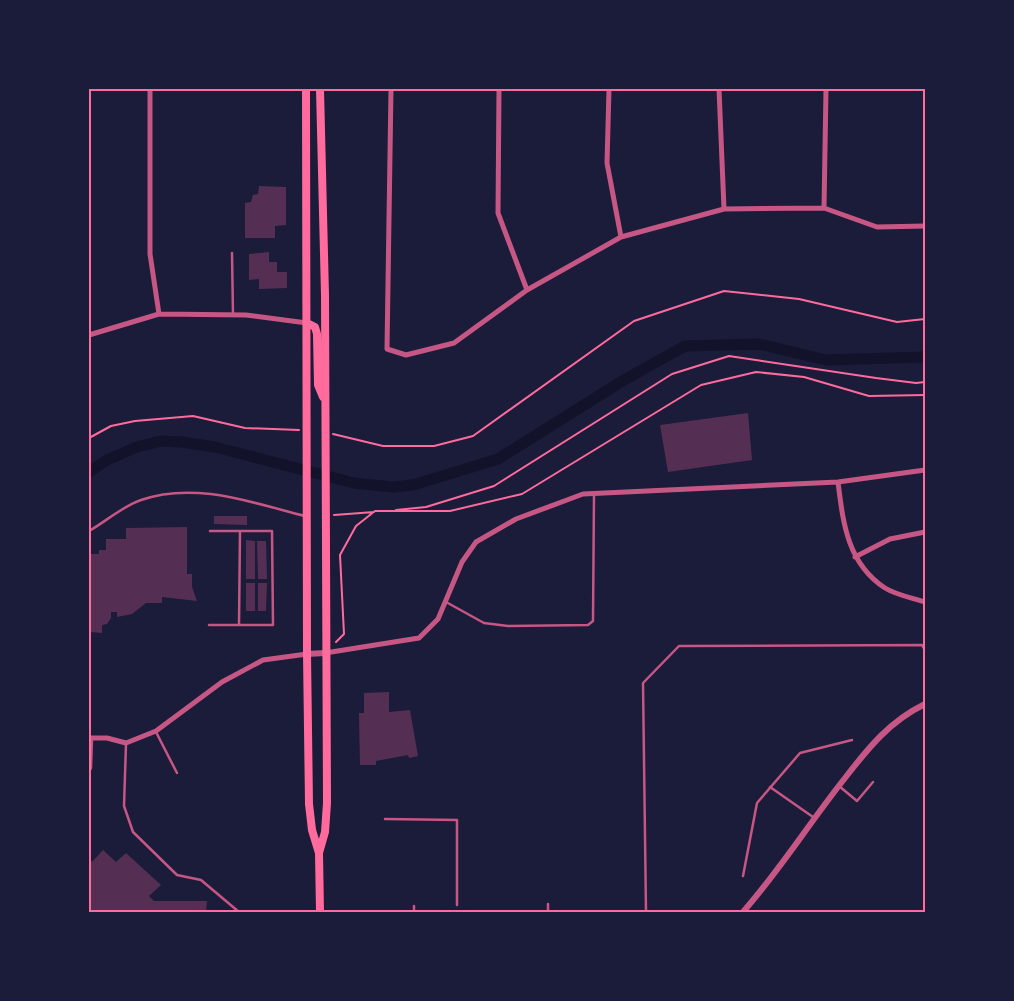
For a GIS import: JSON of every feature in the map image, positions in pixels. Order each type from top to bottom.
[{"type":"main road","points":[[306,89],[306,654],[309,804],[312,830],[319,853],[320,912]]},
{"type":"main road","points":[[319,853],[325,832],[327,803],[325,295],[320,89]]},
{"type":"main road","points":[[307,323],[315,327],[317,334],[318,385],[324,402]]},
{"type":"street","points":[[150,89],[150,254],[159,314]]},
{"type":"street","points":[[391,89],[387,349],[406,355],[454,343],[527,290],[621,236],[724,209],[824,208],[877,227],[925,226]]},
{"type":"street","points":[[499,89],[498,213],[527,290]]},
{"type":"street","points":[[608,89],[608,163],[621,236]]},
{"type":"street","points":[[719,89],[724,209]]},
{"type":"street","points":[[824,208],[826,89]]},
{"type":"street","points":[[89,336],[159,314],[234,315],[307,323]]},
{"type":"street","points":[[90,738],[107,738],[126,743],[156,731],[222,682],[263,660],[325,653],[420,638],[438,619],[462,562],[476,542],[516,519],[583,494],[838,482],[925,470]]},
{"type":"street","points":[[838,482],[848,542],[868,575],[886,589],[925,602]]},
{"type":"street","points":[[855,556],[890,539],[925,532]]},
{"type":"street","points":[[743,912],[813,817],[887,727],[925,704]]},
{"type":"lane","points":[[232,253],[234,315]]},
{"type":"lane","points":[[89,532],[140,500],[183,492],[227,496],[307,516]]},
{"type":"lane","points":[[446,602],[484,623],[508,626],[588,625],[594,621],[594,492]]},
{"type":"lane","points":[[209,625],[273,625],[272,531],[210,531]]},
{"type":"lane","points":[[239,625],[240,531]]},
{"type":"lane","points":[[646,912],[643,683],[679,646],[922,645],[925,650]]},
{"type":"lane","points":[[156,731],[177,773]]},
{"type":"lane","points":[[89,772],[91,768],[90,738]]},
{"type":"lane","points":[[743,876],[757,803],[800,753],[852,740]]},
{"type":"lane","points":[[126,743],[124,806],[133,832],[177,875],[201,880],[239,912]]},
{"type":"lane","points":[[838,786],[857,801],[873,782]]},
{"type":"lane","points":[[770,787],[813,817]]},
{"type":"lane","points":[[385,819],[457,820],[457,905]]},
{"type":"lane","points":[[548,904],[548,912]]},
{"type":"lane","points":[[414,906],[414,912]]},
{"type":"path","points":[[325,432],[383,446],[434,446],[473,436],[634,322],[724,291],[799,299],[897,322],[925,319]]},
{"type":"path","points":[[326,516],[426,508],[494,486],[672,374],[728,356],[876,378],[916,383],[925,382]]},
{"type":"path","points":[[325,653],[344,634],[340,555],[356,526],[375,511],[450,511],[522,494],[701,386],[756,372],[804,376],[870,396],[925,395]]},
{"type":"path","points":[[89,438],[111,426],[145,420],[193,416],[245,428],[307,430]]},
{"type":"building","points":[[259,186],[286,187],[286,225],[275,226],[275,238],[245,238],[245,203],[251,202],[253,195],[258,194]]},
{"type":"building","points":[[269,252],[269,262],[277,262],[277,272],[287,272],[287,288],[259,289],[259,279],[249,280],[249,254]]},
{"type":"building","points":[[748,413],[752,460],[668,472],[660,425]]},
{"type":"building","points":[[214,516],[247,516],[247,525],[214,524]]},
{"type":"building","points":[[187,527],[187,574],[192,574],[192,587],[197,601],[162,597],[162,603],[146,603],[132,614],[117,617],[117,612],[111,612],[111,618],[107,624],[102,625],[102,633],[90,632],[89,554],[99,554],[99,550],[106,550],[106,539],[126,539],[126,528]]},
{"type":"building","points":[[246,540],[255,541],[255,579],[246,579]]},
{"type":"building","points":[[257,541],[266,541],[267,579],[258,579]]},
{"type":"building","points":[[246,583],[255,583],[255,611],[246,611]]},
{"type":"building","points":[[258,583],[267,583],[266,611],[258,611]]},
{"type":"building","points":[[389,692],[389,712],[410,710],[418,756],[409,758],[408,755],[376,761],[376,765],[360,765],[359,713],[364,713],[364,693]]},
{"type":"building","points":[[103,850],[116,862],[126,853],[161,885],[149,896],[154,901],[207,901],[206,912],[89,912],[89,855],[92,862]]},
{"type":"waterway","points":[[89,472],[107,460],[137,447],[161,441],[215,447],[354,483],[393,487],[413,485],[498,459],[624,380],[685,346],[759,344],[826,360],[925,357]]}]
